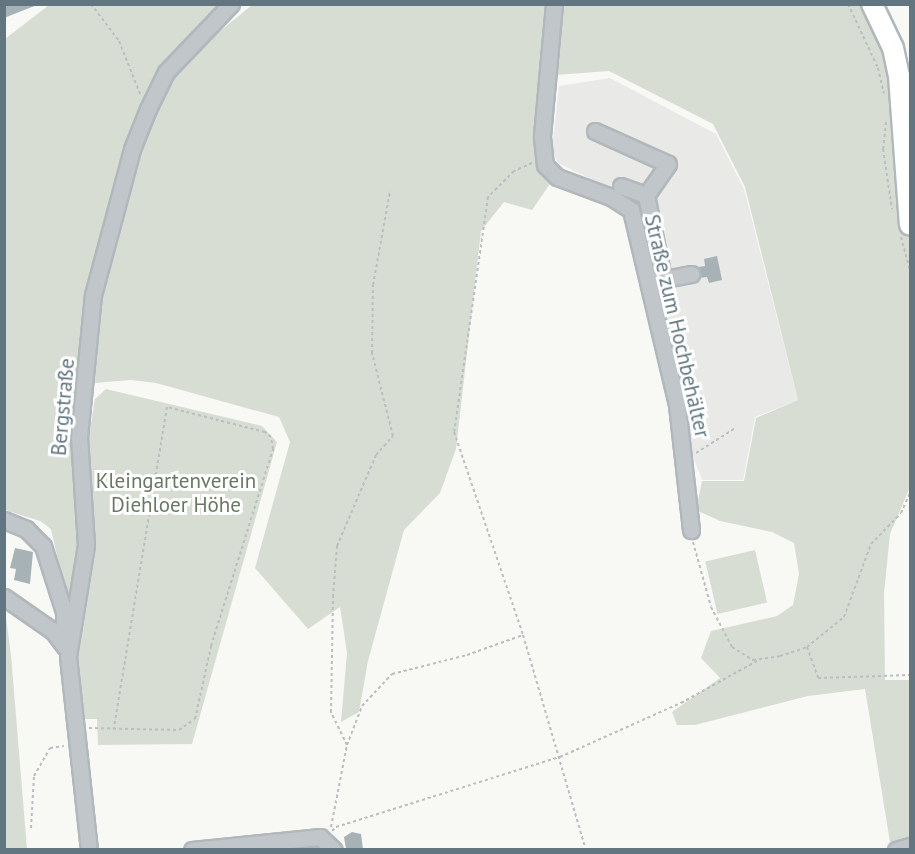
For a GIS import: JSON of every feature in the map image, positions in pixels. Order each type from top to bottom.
[{"type":"main road","points":[[872,4],[893,48],[899,76],[905,230]]},
{"type":"street","name":"Bergstraße","points":[[88,849],[67,652],[86,545],[79,437],[93,295],[132,149],[145,116],[166,72],[231,4]]},
{"type":"street","points":[[543,157],[554,4]]},
{"type":"street","points":[[596,131],[668,164],[646,195],[656,280],[691,274]]},
{"type":"street","name":"Straße zum Hochbehälter","points":[[543,157],[545,165],[557,177],[611,197],[631,210],[656,280],[677,405],[691,530]]},
{"type":"street","points":[[621,186],[646,195]]},
{"type":"street","points":[[4,520],[26,529],[43,546],[64,612],[67,652]]},
{"type":"street","points":[[4,597],[53,631],[67,652]]},
{"type":"street","points":[[192,849],[293,842],[314,837],[330,844]]},
{"type":"street","points":[[896,849],[910,846]]},
{"type":"path","points":[[91,4],[126,53],[145,116]]},
{"type":"path","points":[[848,4],[878,68],[885,100]]},
{"type":"path","points":[[886,120],[883,149],[894,214]]},
{"type":"path","points":[[543,157],[514,171],[488,197],[454,432],[523,635],[586,849]]},
{"type":"path","points":[[347,745],[331,712],[334,587],[341,537],[376,455],[393,436],[372,353],[373,285],[390,190]]},
{"type":"path","points":[[905,230],[910,270]]},
{"type":"path","points":[[98,728],[179,730],[195,719],[214,637],[273,449],[271,437],[265,432],[167,407],[114,728]]},
{"type":"path","points":[[684,457],[734,429]]},
{"type":"path","points":[[330,844],[336,827],[560,757],[681,703],[759,660],[807,647],[844,617],[871,544],[901,513],[910,493]]},
{"type":"path","points":[[910,525],[910,580]]},
{"type":"path","points":[[691,530],[716,620],[738,652],[759,660]]},
{"type":"path","points":[[330,844],[347,745],[362,706],[392,674],[467,655],[523,635]]},
{"type":"path","points":[[807,647],[818,678],[910,675]]},
{"type":"path","points":[[31,828],[30,793],[42,760],[51,748],[62,745],[77,753]]},
{"type":"shaded area","points":[[610,78],[716,134],[744,189],[798,400],[755,417],[743,480],[702,480],[687,441],[638,202],[558,163],[552,151],[559,86]]},
{"type":"green space","points":[[875,4],[887,20],[910,205],[910,487],[890,534],[884,593],[885,680],[910,680],[910,838],[890,842],[865,689],[808,696],[695,725],[677,725],[672,712],[720,678],[701,658],[711,631],[777,616],[793,605],[799,574],[794,543],[772,532],[720,521],[696,510],[702,481],[744,481],[756,418],[798,400],[745,187],[713,124],[609,71],[543,76],[536,148],[539,170],[552,181],[532,210],[504,202],[481,231],[456,449],[440,493],[404,530],[368,661],[359,712],[341,722],[347,653],[340,607],[308,629],[255,568],[290,442],[279,417],[156,383],[131,380],[95,383],[99,300],[137,150],[166,64],[91,272],[86,307],[81,544],[73,604],[68,604],[51,529],[40,521],[5,510],[5,39],[49,5],[225,5],[175,68],[252,5]]},
{"type":"green space","name":"Kleingartenverein Diehloer Höhe","points":[[106,389],[262,426],[277,442],[192,744],[98,745],[97,719],[82,719],[75,665],[93,540],[87,448],[95,399]]},
{"type":"green space","points":[[755,550],[767,603],[717,614],[705,561]]},
{"type":"green space","points":[[4,602],[11,655],[27,849],[5,849]]},
{"type":"building","points":[[4,4],[37,4],[37,5],[4,18]]},
{"type":"building","points":[[717,256],[722,280],[709,283],[707,277],[699,278],[698,267],[705,266],[704,259]]},
{"type":"building","points":[[15,548],[33,552],[30,584],[14,580],[16,569],[10,568]]},
{"type":"building","points":[[352,832],[361,834],[363,849],[346,849],[344,837]]}]
